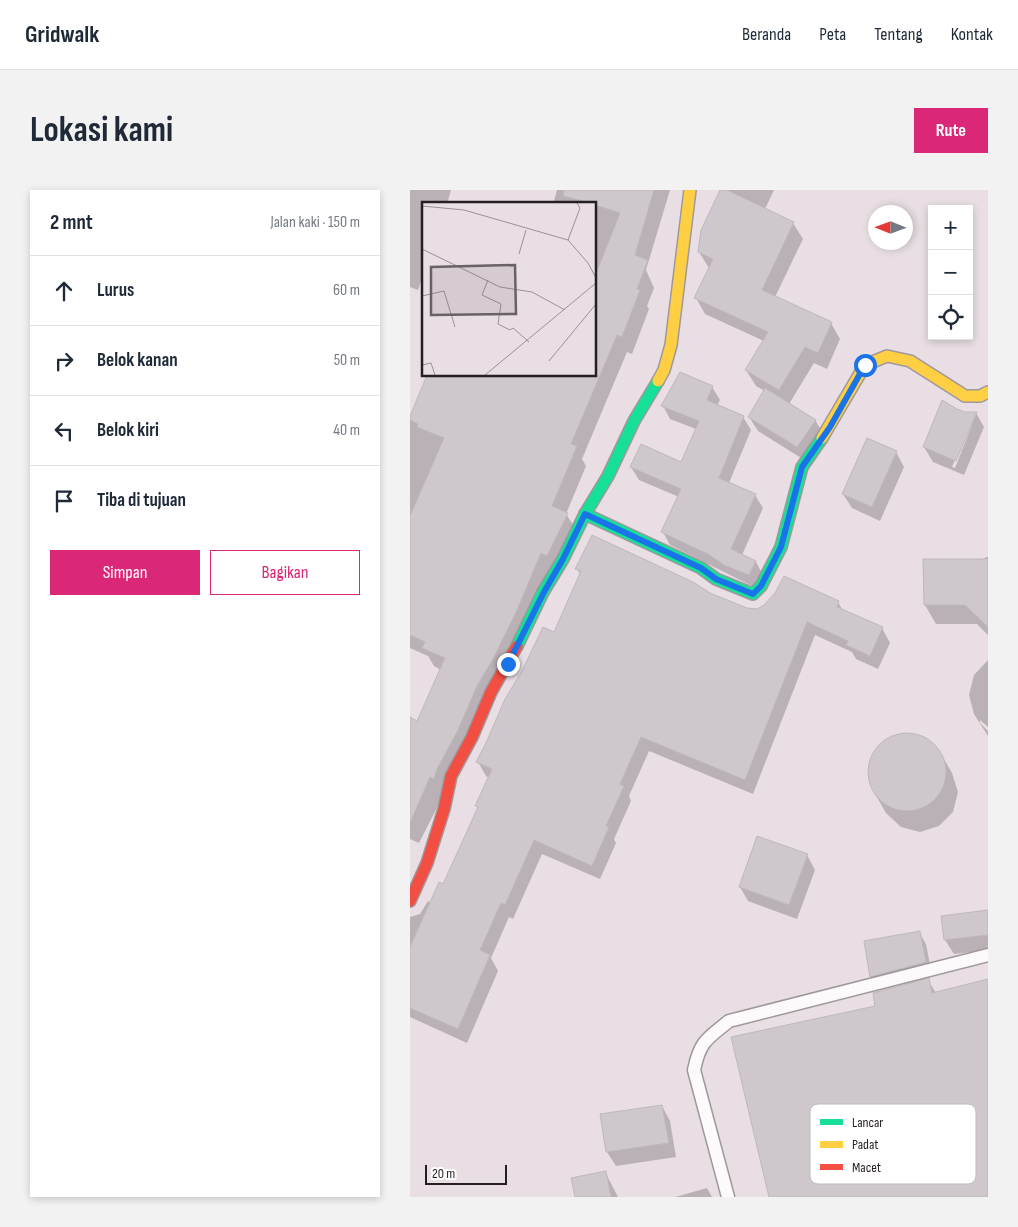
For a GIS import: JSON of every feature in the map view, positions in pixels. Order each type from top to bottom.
[{"type":"street","points":[[410,901],[427,863],[444,809],[451,776],[472,737],[491,692],[508,664],[585,514],[608,476],[634,421],[664,370],[671,345],[690,190]]},
{"type":"street","points":[[585,514],[701,568],[716,579],[753,594],[761,586],[781,547],[802,467],[830,427],[865,365],[887,356],[910,361],[965,396],[980,396],[988,392]]},
{"type":"lane","points":[[728,1197],[694,1070],[698,1051],[707,1038],[729,1021],[988,956]]},
{"type":"building","points":[[564,190],[654,190],[635,255],[648,260],[637,289],[640,290],[622,337],[617,335],[571,444],[577,446],[552,506],[568,513],[547,556],[541,553],[517,610],[494,657],[477,686],[434,779],[430,777],[410,823],[410,717],[417,721],[445,658],[422,648],[425,642],[410,635],[410,516],[444,438],[417,427],[418,424],[410,420],[410,416],[427,376],[596,376],[596,273],[620,213],[596,205],[596,202],[587,202],[563,196]]},
{"type":"building","points":[[720,190],[727,190],[794,222],[762,290],[832,322],[818,353],[805,347],[779,390],[745,370],[768,332],[694,298],[713,259],[698,252],[701,230]]},
{"type":"building","points":[[680,372],[713,386],[707,400],[744,416],[719,478],[756,494],[731,549],[756,561],[749,575],[724,565],[708,554],[661,532],[681,489],[630,467],[641,444],[681,462],[699,421],[661,406]]},
{"type":"building","points":[[765,388],[816,420],[797,447],[748,417]]},
{"type":"building","points":[[942,400],[965,412],[977,412],[956,461],[923,447]]},
{"type":"building","points":[[867,438],[897,451],[872,507],[842,494]]},
{"type":"building","points":[[592,535],[693,582],[710,593],[747,608],[757,609],[764,605],[775,593],[784,576],[839,601],[837,607],[883,627],[870,656],[846,645],[848,641],[807,622],[745,780],[641,737],[620,784],[624,786],[606,826],[609,827],[592,866],[534,840],[505,905],[501,903],[480,950],[490,955],[458,1029],[410,1008],[410,947],[439,882],[443,884],[478,807],[475,806],[492,769],[476,762],[505,699],[522,671],[543,627],[554,632],[581,571],[575,569]]},
{"type":"building","points":[[923,559],[988,559],[988,627],[965,605],[924,605]]},
{"type":"building","points":[[907,733],[922,736],[935,744],[943,757],[946,772],[943,787],[935,800],[922,808],[907,811],[892,808],[879,800],[871,787],[868,772],[871,757],[879,744],[892,736]]},
{"type":"building","points":[[757,836],[808,854],[789,905],[739,887]]},
{"type":"building","points":[[988,910],[988,935],[944,940],[941,916]]},
{"type":"building","points":[[920,931],[926,962],[870,977],[864,941]]},
{"type":"building","points":[[929,978],[932,993],[988,979],[988,1197],[769,1197],[731,1037],[875,1006],[873,993]]},
{"type":"building","points":[[662,1105],[669,1143],[606,1152],[600,1114]]},
{"type":"building","points":[[606,1171],[611,1197],[575,1197],[571,1178]]},
{"type":"traffic: fast","points":[[517,646],[543,592],[608,476],[634,421],[658,381]]},
{"type":"traffic: fast","points":[[585,514],[701,568],[716,579],[753,594],[761,586],[781,547],[802,467],[822,438]]},
{"type":"traffic: slow","points":[[658,381],[664,370],[671,345],[690,190]]},
{"type":"traffic: slow","points":[[822,438],[865,365],[887,356],[910,361],[965,396],[980,396],[988,392]]},
{"type":"traffic: jam","points":[[410,901],[427,863],[444,809],[451,776],[472,737],[491,692],[517,646]]},
{"type":"route","points":[[508,664],[585,514],[701,568],[716,579],[753,594],[761,586],[781,547],[802,467],[830,427],[865,365]]}]
